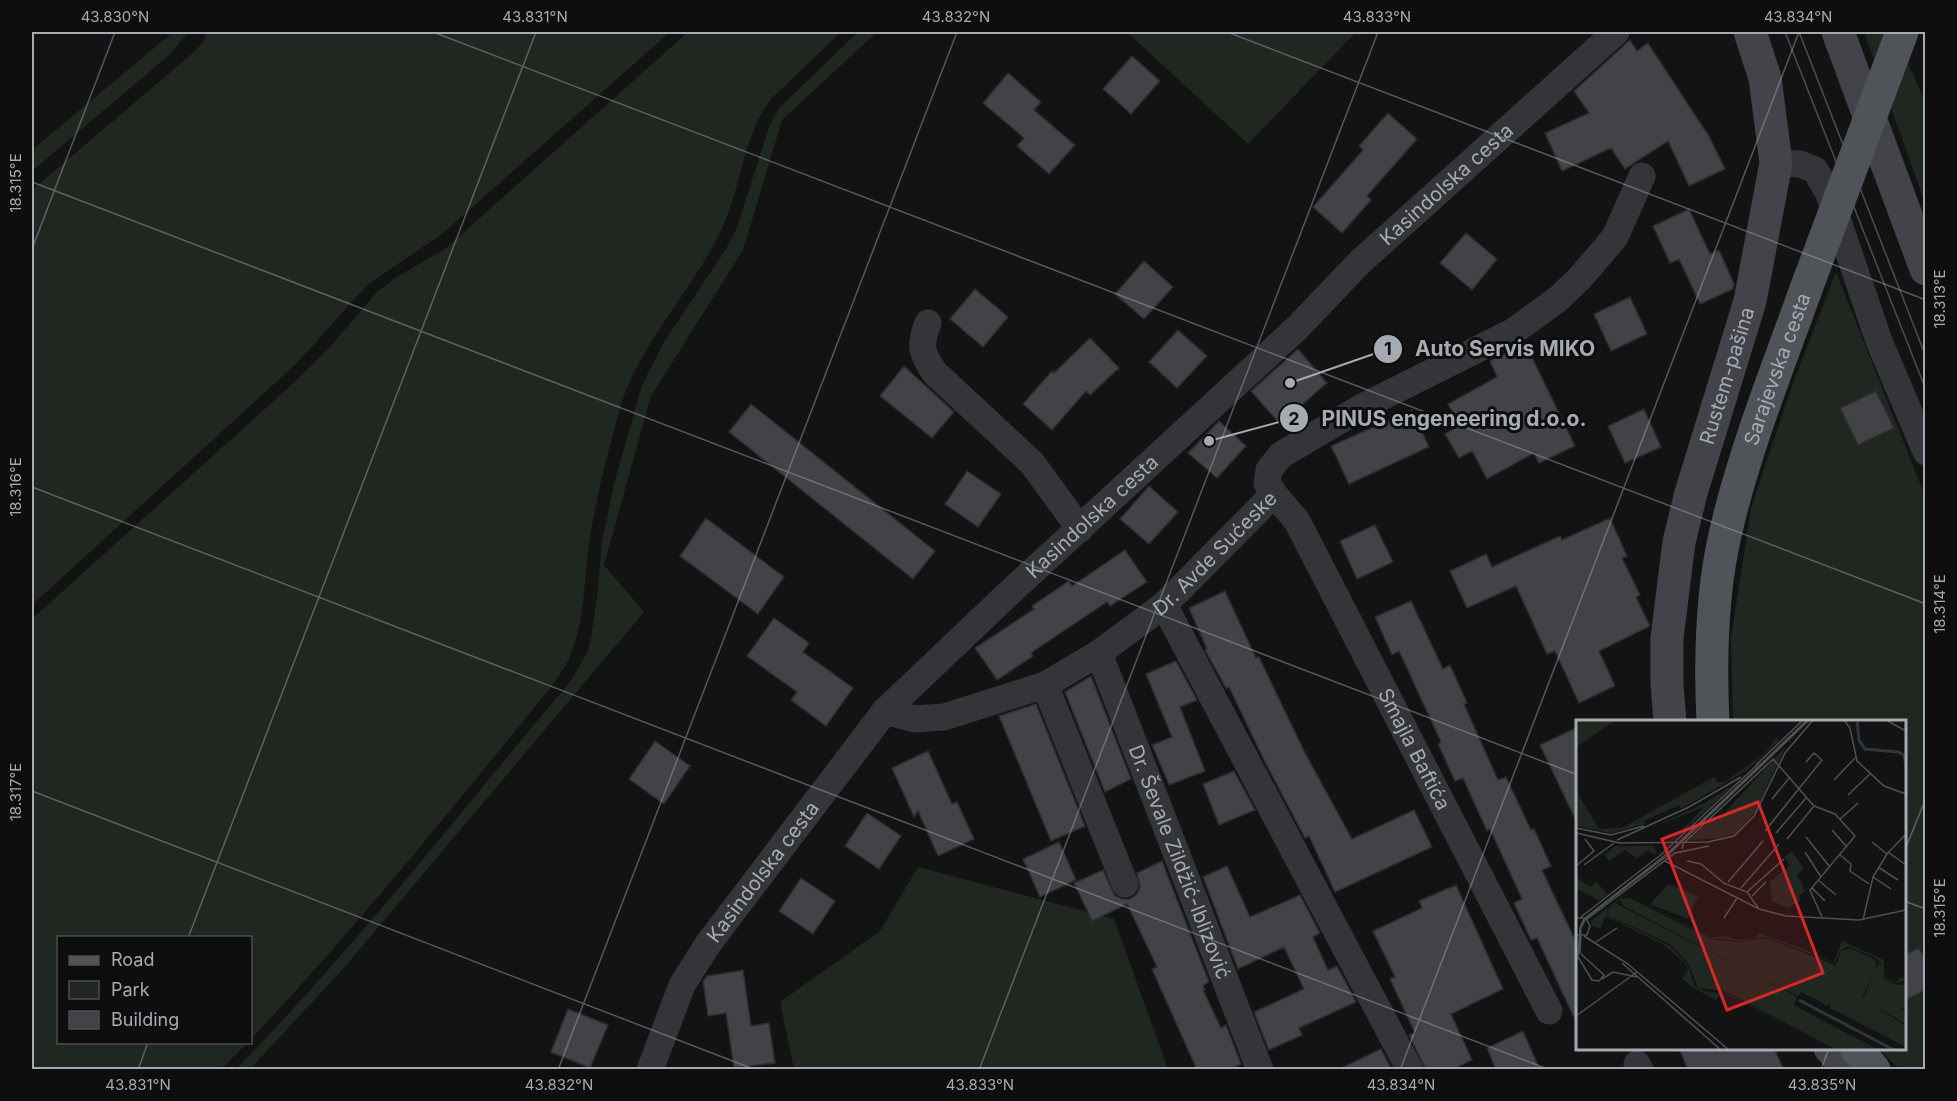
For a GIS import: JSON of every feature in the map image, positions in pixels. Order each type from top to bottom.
[{"type":"main road","name":"Rustem-pašina","points":[[1670,720],[1667,638],[1679,542],[1691,493],[1750,301],[1776,163],[1765,78],[1750,32]]},
{"type":"main road","points":[[1838,32],[1926,269]]},
{"type":"main road","name":"Sarajevska cesta","points":[[1713,720],[1711,675],[1713,609],[1724,537],[1748,451],[1902,32]]},
{"type":"main road","points":[[1832,1050],[1850,1070]]},
{"type":"main road","points":[[1858,1050],[1874,1070]]},
{"type":"street","name":"Kasindolska cesta","points":[[651,1070],[682,985],[708,944],[885,711],[1297,328],[1360,262],[1616,32]]},
{"type":"street","points":[[1776,163],[1800,164],[1815,170],[1828,192],[1879,341],[1926,452]]},
{"type":"street","name":"Dr. Avde Sućeske","points":[[885,711],[914,719],[944,717],[1045,685],[1099,653],[1164,605],[1274,494],[1267,483],[1269,470],[1281,455],[1364,406],[1514,331],[1558,299],[1580,278],[1615,237],[1642,176]]},
{"type":"street","points":[[928,323],[922,340],[924,357],[935,373],[1032,463],[1080,529]]},
{"type":"street","name":"Smajla Baftića","points":[[1274,494],[1297,521],[1549,1011]]},
{"type":"street","points":[[1164,605],[1410,1070]]},
{"type":"street","name":"Dr. Ševale Zildžić-Iblizović","points":[[1099,653],[1260,1070]]},
{"type":"street","points":[[1045,685],[1125,884]]},
{"type":"green space","points":[[173,32],[189,32],[168,56],[32,171],[32,150]]},
{"type":"green space","points":[[207,32],[670,32],[442,234],[367,285],[297,363],[32,605],[32,190],[194,52],[203,42]]},
{"type":"green space","points":[[688,32],[841,32],[772,98],[763,111],[750,140],[727,216],[715,242],[654,338],[627,388],[618,415],[595,511],[589,544],[584,598],[576,638],[570,656],[551,687],[404,866],[252,1038],[252,936],[57,936],[57,1044],[246,1044],[221,1069],[32,1069],[32,619],[288,388],[329,348],[376,293],[395,278],[445,249]]},
{"type":"green space","points":[[858,32],[877,32],[782,120],[743,250],[651,396],[604,565],[644,612],[343,969],[250,1069],[236,1069],[365,928],[570,682],[587,653],[591,638],[602,542],[614,484],[642,385],[663,344],[726,249],[736,230],[768,130],[778,109]]},
{"type":"green space","points":[[1127,32],[1356,32],[1248,144]]},
{"type":"green space","points":[[1864,32],[1894,32],[1925,101],[1925,203]]},
{"type":"green space","points":[[1836,272],[1925,496],[1925,1069],[1899,1069],[1880,1050],[1906,1050],[1906,720],[1733,720],[1731,638],[1751,508],[1793,383]]},
{"type":"green space","points":[[918,867],[1114,919],[1168,1069],[794,1069],[780,1002],[880,931]]},
{"type":"building","points":[[1630,40],[1637,51],[1648,43],[1707,132],[1725,169],[1689,186],[1668,141],[1625,169],[1611,148],[1562,171],[1545,133],[1589,113],[1574,91]]},
{"type":"building","points":[[1132,56],[1160,81],[1131,114],[1103,89]]},
{"type":"building","points":[[1008,73],[1041,102],[1034,110],[1075,145],[1049,174],[1017,146],[1024,138],[983,103]]},
{"type":"building","points":[[1388,113],[1417,139],[1367,196],[1371,200],[1342,233],[1313,207],[1363,150],[1359,146]]},
{"type":"building","points":[[1689,209],[1710,254],[1719,250],[1734,284],[1733,289],[1700,304],[1679,259],[1670,263],[1653,226]]},
{"type":"building","points":[[1466,233],[1497,259],[1472,290],[1440,263]]},
{"type":"building","points":[[1144,261],[1173,287],[1144,319],[1115,294]]},
{"type":"building","points":[[975,289],[1008,317],[983,347],[950,319]]},
{"type":"building","points":[[1630,297],[1647,334],[1611,351],[1594,314]]},
{"type":"building","points":[[1178,330],[1207,356],[1177,388],[1149,362]]},
{"type":"building","points":[[1090,338],[1119,368],[1090,395],[1086,391],[1052,430],[1023,404],[1052,371],[1054,373]]},
{"type":"building","points":[[1525,343],[1575,446],[1539,463],[1534,453],[1487,479],[1472,451],[1459,458],[1445,434],[1460,425],[1448,404],[1497,377],[1490,361]]},
{"type":"building","points":[[1298,349],[1327,383],[1280,424],[1251,391]]},
{"type":"building","points":[[904,366],[954,412],[932,438],[880,396]]},
{"type":"building","points":[[1876,391],[1894,428],[1858,445],[1840,408]]},
{"type":"building","points":[[751,404],[935,551],[913,579],[729,432]]},
{"type":"building","points":[[1644,409],[1661,447],[1625,463],[1608,426]]},
{"type":"building","points":[[1412,410],[1429,447],[1349,484],[1331,446]]},
{"type":"building","points":[[1219,421],[1246,446],[1217,478],[1188,453]]},
{"type":"building","points":[[967,471],[1001,494],[978,527],[945,504]]},
{"type":"building","points":[[1149,486],[1178,512],[1149,544],[1120,519]]},
{"type":"building","points":[[706,518],[784,577],[758,614],[680,556]]},
{"type":"building","points":[[1610,518],[1627,556],[1622,558],[1640,595],[1636,597],[1650,626],[1599,651],[1615,686],[1579,703],[1555,651],[1547,654],[1516,586],[1467,608],[1450,571],[1486,554],[1492,567],[1560,536],[1562,540]]},
{"type":"building","points":[[1375,525],[1393,562],[1357,579],[1340,541]]},
{"type":"building","points":[[1125,550],[1147,582],[1110,606],[1107,602],[1031,653],[1033,656],[997,680],[975,648],[1034,609],[1032,606],[1069,581],[1072,586]]},
{"type":"building","points":[[1225,591],[1256,658],[1259,657],[1305,753],[1352,839],[1414,810],[1432,847],[1335,892],[1309,836],[1305,838],[1229,687],[1226,688],[1205,650],[1207,649],[1189,608]]},
{"type":"building","points":[[1411,601],[1443,669],[1450,665],[1467,703],[1464,704],[1498,780],[1506,777],[1531,830],[1534,829],[1551,866],[1542,870],[1576,942],[1576,1022],[1537,938],[1531,940],[1514,903],[1522,899],[1490,829],[1487,831],[1463,778],[1455,781],[1438,744],[1441,742],[1399,651],[1392,655],[1375,617]]},
{"type":"building","points":[[774,618],[809,643],[803,652],[853,688],[826,726],[791,700],[797,692],[747,656]]},
{"type":"building","points":[[1176,661],[1197,700],[1180,707],[1205,771],[1169,785],[1152,745],[1172,737],[1146,674]]},
{"type":"building","points":[[1091,676],[1131,779],[1105,792],[1065,692]]},
{"type":"building","points":[[1036,704],[1085,826],[1051,841],[999,716]]},
{"type":"building","points":[[1576,728],[1576,821],[1540,745]]},
{"type":"building","points":[[655,741],[690,766],[664,804],[629,779]]},
{"type":"building","points":[[928,751],[952,804],[957,802],[974,839],[938,856],[918,811],[914,817],[892,768]]},
{"type":"building","points":[[1234,771],[1255,810],[1219,825],[1203,784]]},
{"type":"building","points":[[867,813],[901,836],[879,869],[845,846]]},
{"type":"building","points":[[1059,842],[1076,880],[1040,897],[1023,859]]},
{"type":"building","points":[[1162,861],[1209,982],[1203,985],[1205,990],[1203,990],[1221,1028],[1226,1025],[1241,1064],[1228,1070],[1197,1070],[1152,969],[1157,967],[1127,904],[1092,921],[1074,883],[1103,870],[1115,896],[1130,899],[1137,894],[1140,887],[1137,873]]},
{"type":"building","points":[[1227,866],[1250,917],[1300,895],[1320,933],[1313,937],[1328,970],[1337,966],[1356,1002],[1299,1028],[1302,1035],[1269,1050],[1254,1012],[1304,989],[1284,947],[1238,969],[1203,877]]},
{"type":"building","points":[[801,878],[835,901],[813,934],[779,911]]},
{"type":"building","points":[[1456,885],[1503,989],[1451,1014],[1472,1060],[1452,1070],[1426,1070],[1409,1035],[1415,1033],[1390,979],[1395,977],[1373,931],[1422,908],[1419,901]]},
{"type":"building","points":[[1919,948],[1926,961],[1926,990],[1906,1000],[1906,954]]},
{"type":"building","points":[[743,970],[751,1026],[769,1023],[775,1063],[734,1068],[726,1013],[708,1016],[703,981],[707,976]]},
{"type":"building","points":[[568,1009],[608,1025],[590,1068],[551,1052]]},
{"type":"building","points":[[1523,1031],[1540,1070],[1496,1070],[1487,1048]]},
{"type":"building","points":[[1381,1049],[1392,1070],[1337,1070]]},
{"type":"building","points":[[1680,1050],[1775,1050],[1784,1070],[1688,1070]]},
{"type":"tram line","points":[[1785,32],[1926,390]]},
{"type":"tram line","points":[[1799,32],[1926,357]]},
{"type":"place","name":"Auto Servis MIKO","points":[[1290,383]]},
{"type":"place","name":"PINUS engeneering d.o.o.","points":[[1209,441]]}]
